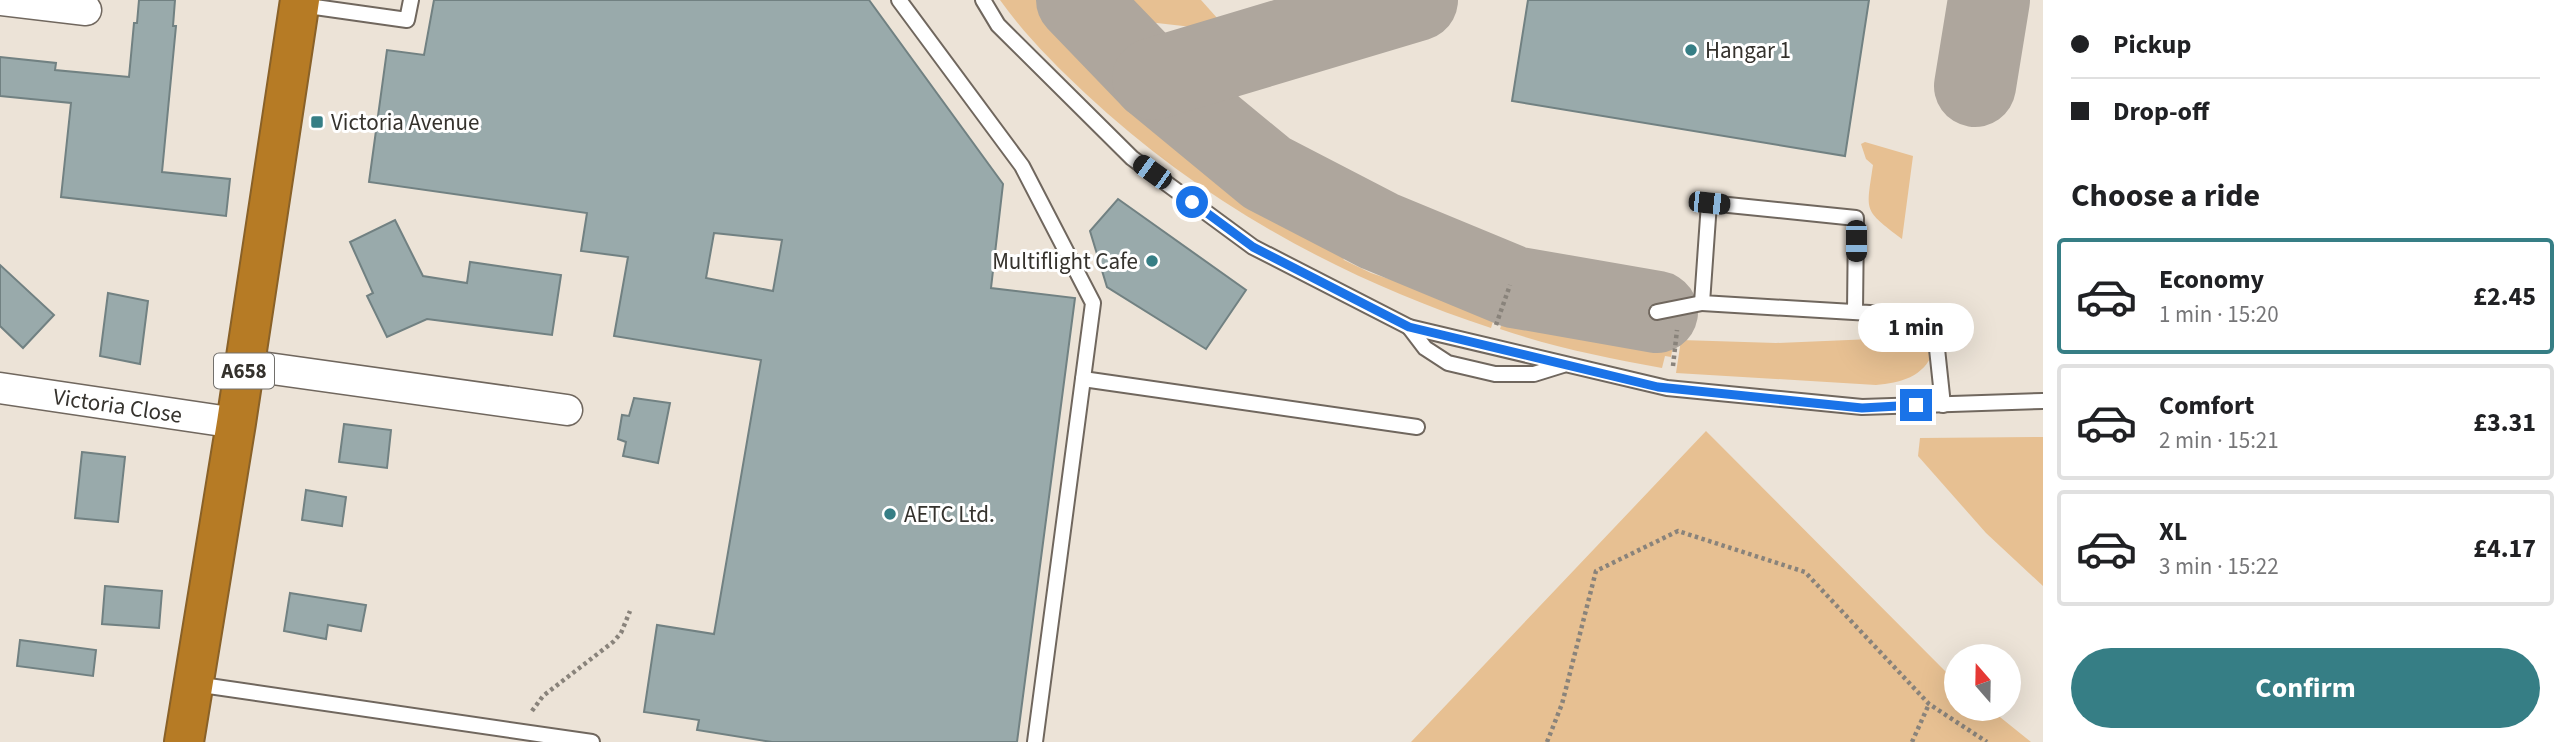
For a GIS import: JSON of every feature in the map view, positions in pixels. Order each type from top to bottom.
[{"type":"highway","name":"A658","points":[[184,742],[300,2]]},
{"type":"street","points":[[0,0],[86,10]]},
{"type":"street","points":[[245,365],[567,410]]},
{"type":"street","name":"Victoria Close","points":[[0,388],[236,423]]},
{"type":"lane","points":[[300,2],[407,20],[411,0]]},
{"type":"lane","points":[[899,0],[1022,166],[1093,303],[1035,742]]},
{"type":"lane","points":[[983,0],[998,25],[1132,158],[1253,247],[1409,327],[1667,388],[1862,408],[2043,401]]},
{"type":"lane","points":[[1702,303],[1709,203],[1856,218],[1855,312]]},
{"type":"lane","points":[[1657,312],[1702,303],[1920,316],[1935,330],[1943,405]]},
{"type":"lane","points":[[1409,327],[1425,348],[1448,363],[1495,374],[1534,374],[1565,365]]},
{"type":"lane","points":[[1083,379],[1418,427]]},
{"type":"lane","points":[[193,684],[592,742]]},
{"type":"path","points":[[1489,346],[1510,285]]},
{"type":"path","points":[[1667,388],[1670,366],[1673,367],[1679,308]]},
{"type":"path","points":[[1547,742],[1562,704],[1596,571],[1678,531],[1805,572],[1929,704],[1987,742]]},
{"type":"path","points":[[529,733],[535,705],[613,642],[621,633],[631,611]]},
{"type":"path","points":[[1912,742],[1929,704]]},
{"type":"shaded area","points":[[1000,0],[1041,0],[1125,94],[1134,96],[1139,110],[1177,141],[1295,219],[1336,242],[1344,260],[1392,280],[1422,281],[1498,305],[1491,328],[1381,286],[1328,261],[1225,203],[1130,133],[1086,94],[1040,49]]},
{"type":"shaded area","points":[[1130,0],[1201,0],[1218,19],[1192,27],[1148,22]]},
{"type":"shaded area","points":[[1865,142],[1913,156],[1902,239],[1880,222],[1870,209],[1873,165],[1866,159],[1861,144]]},
{"type":"shaded area","points":[[1507,307],[1589,328],[1674,339],[1671,357],[1665,356],[1662,368],[1580,352],[1500,329]]},
{"type":"shaded area","points":[[1919,337],[1925,340],[1933,352],[1929,361],[1910,377],[1885,384],[1676,373],[1681,340],[1776,343]]},
{"type":"shaded area","points":[[1706,431],[1944,670],[1944,721],[2005,721],[2031,742],[1411,742]]},
{"type":"shaded area","points":[[2043,437],[2043,586],[1986,533],[1918,456],[1920,438]]},
{"type":"building","points":[[139,0],[175,0],[173,26],[176,26],[162,172],[230,179],[226,216],[61,197],[71,103],[0,96],[0,57],[56,63],[55,70],[129,77]]},
{"type":"building","name":"AETC Ltd.","points":[[434,0],[869,0],[1003,184],[991,288],[1075,298],[1017,742],[772,742],[697,730],[699,720],[644,712],[657,625],[714,634],[761,360],[614,336],[628,257],[581,251],[587,213],[369,182],[387,50],[424,55]],"holes":[[[714,233],[782,240],[773,291],[706,278]]]},
{"type":"building","name":"Hangar 1","points":[[1528,0],[1869,0],[1845,156],[1512,101]]},
{"type":"building","name":"Multiflight Cafe","points":[[1118,199],[1246,290],[1206,349],[1107,287],[1090,231]]},
{"type":"building","points":[[395,220],[423,276],[467,283],[470,262],[561,275],[552,335],[427,319],[387,337],[367,296],[373,293],[350,242]]},
{"type":"building","points":[[0,265],[54,315],[23,348],[0,326]]},
{"type":"building","points":[[108,293],[148,301],[140,364],[100,356]]},
{"type":"building","points":[[634,398],[670,403],[658,463],[623,456],[626,442],[618,439],[622,415],[629,416]]},
{"type":"building","points":[[344,424],[391,430],[387,468],[339,462]]},
{"type":"building","points":[[82,452],[125,457],[118,522],[75,518]]},
{"type":"building","points":[[306,490],[346,497],[342,526],[302,520]]},
{"type":"building","points":[[105,586],[162,591],[159,628],[102,624]]},
{"type":"building","points":[[290,593],[366,605],[361,631],[328,625],[326,639],[284,631]]},
{"type":"building","points":[[20,640],[96,650],[93,676],[17,666]]},
{"type":"taxiway","points":[[1077,0],[1153,79],[1267,173],[1379,231],[1514,287],[1657,312]]},
{"type":"taxiway","points":[[1153,79],[1417,0]]},
{"type":"taxiway","points":[[1975,86],[1989,0]]},
{"type":"place","name":"Hangar 1","points":[[1691,50]]},
{"type":"place","name":"Victoria Avenue","points":[[317,122]]},
{"type":"place","name":"Multiflight Cafe","points":[[1152,261]]},
{"type":"place","name":"AETC Ltd.","points":[[890,514]]},
{"type":"route","points":[[1192,202],[1253,247],[1409,327],[1658,387],[1862,408],[1916,405]]}]
